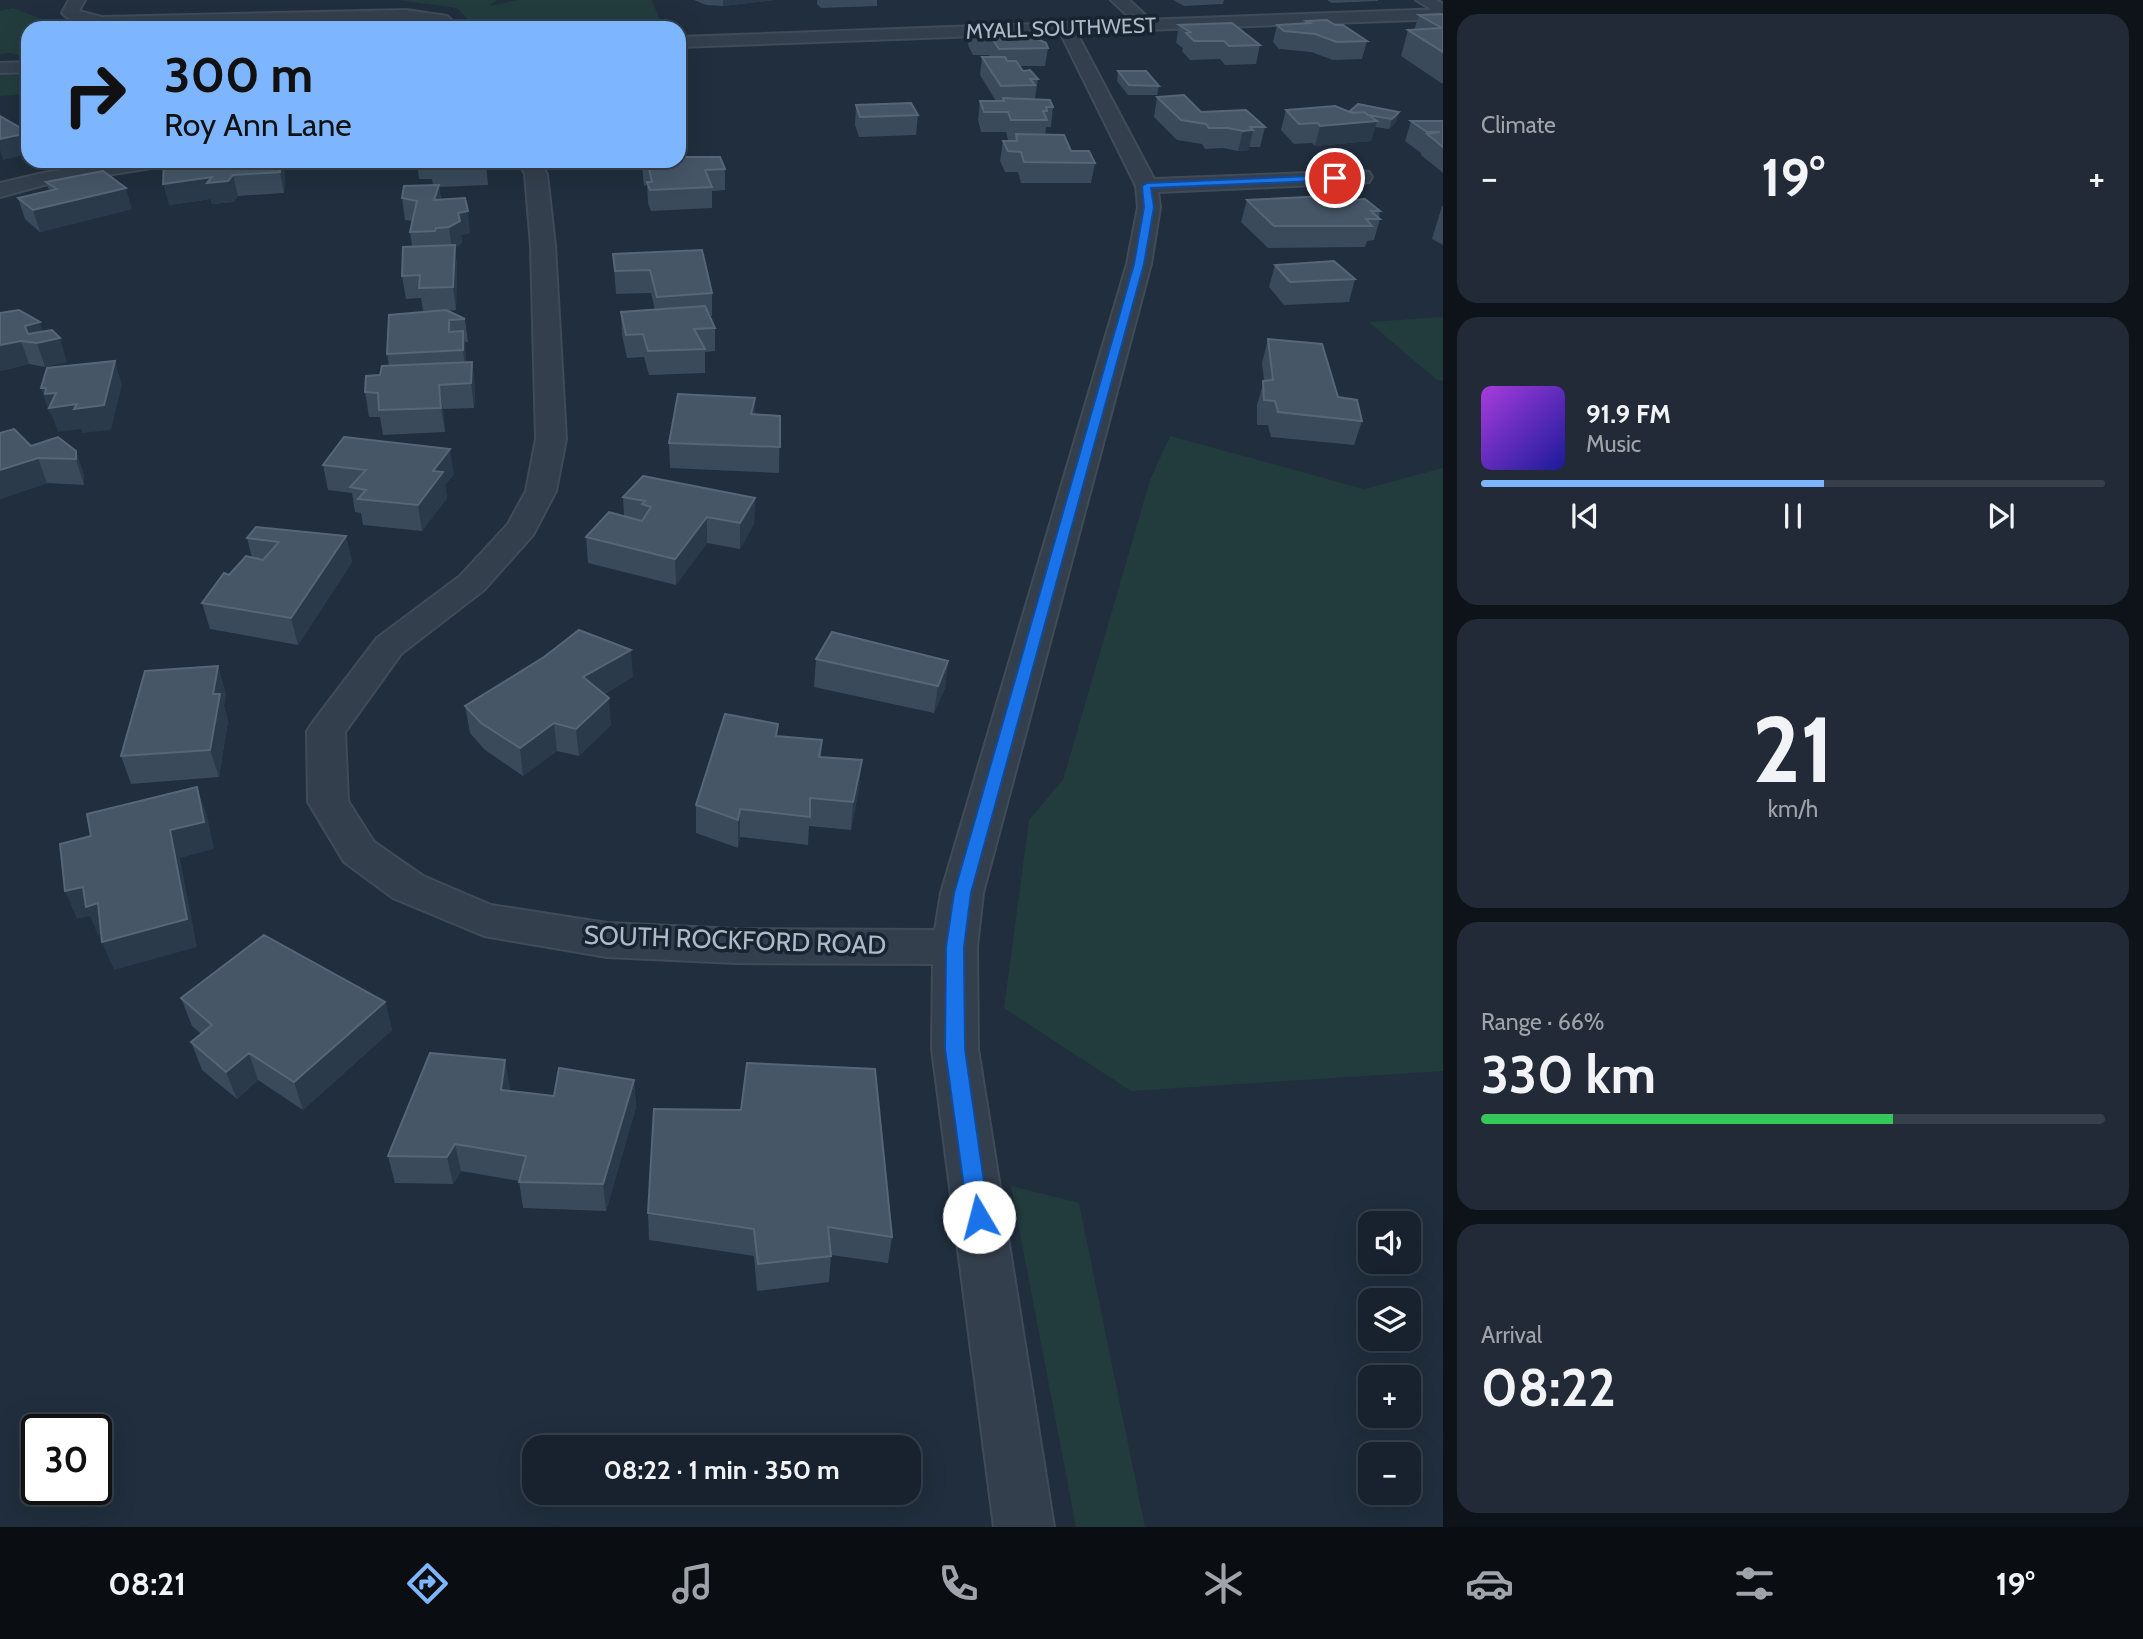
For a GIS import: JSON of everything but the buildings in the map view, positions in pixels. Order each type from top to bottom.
[{"type":"street","points":[[76,0],[70,13],[80,19],[95,21]]},
{"type":"street","points":[[1119,0],[1148,25]]},
{"type":"street","points":[[1424,0],[1443,13]]},
{"type":"street","name":"MYALL SOUTHWEST","points":[[686,42],[1443,13]]},
{"type":"street","points":[[145,21],[406,15],[442,21]]},
{"type":"street","points":[[1024,1527],[955,1049],[955,947],[962,893],[1139,264],[1149,207],[1147,186],[1066,28]]},
{"type":"street","points":[[0,68],[21,67]]},
{"type":"street","points":[[0,190],[43,179],[113,168]]},
{"type":"street","name":"SOUTH ROCKFORD ROAD","points":[[532,168],[536,174],[542,246],[551,439],[541,491],[522,528],[472,583],[389,646],[326,731],[328,802],[359,852],[408,887],[484,920],[607,940],[736,946],[955,947]]},
{"type":"street","points":[[1147,186],[1362,177]]},
{"type":"green space","points":[[397,0],[497,0],[489,6],[520,0],[652,0],[660,21],[469,21],[457,8]]},
{"type":"green space","points":[[13,8],[48,21],[21,21],[21,56],[0,54],[0,11]]},
{"type":"green space","points":[[21,71],[21,94],[0,96],[0,72]]},
{"type":"green space","points":[[1443,317],[1443,381],[1437,380],[1369,322]]},
{"type":"green space","points":[[1170,436],[1364,489],[1443,468],[1443,1071],[1131,1091],[1004,1008],[1029,820],[1063,780],[1150,480]]},
{"type":"green space","points":[[1011,1186],[1079,1203],[1145,1527],[1076,1527]]},
{"type":"route","points":[[979,1217],[955,1049],[955,947],[962,893],[1139,264],[1149,207],[1147,186],[1335,178]]}]
